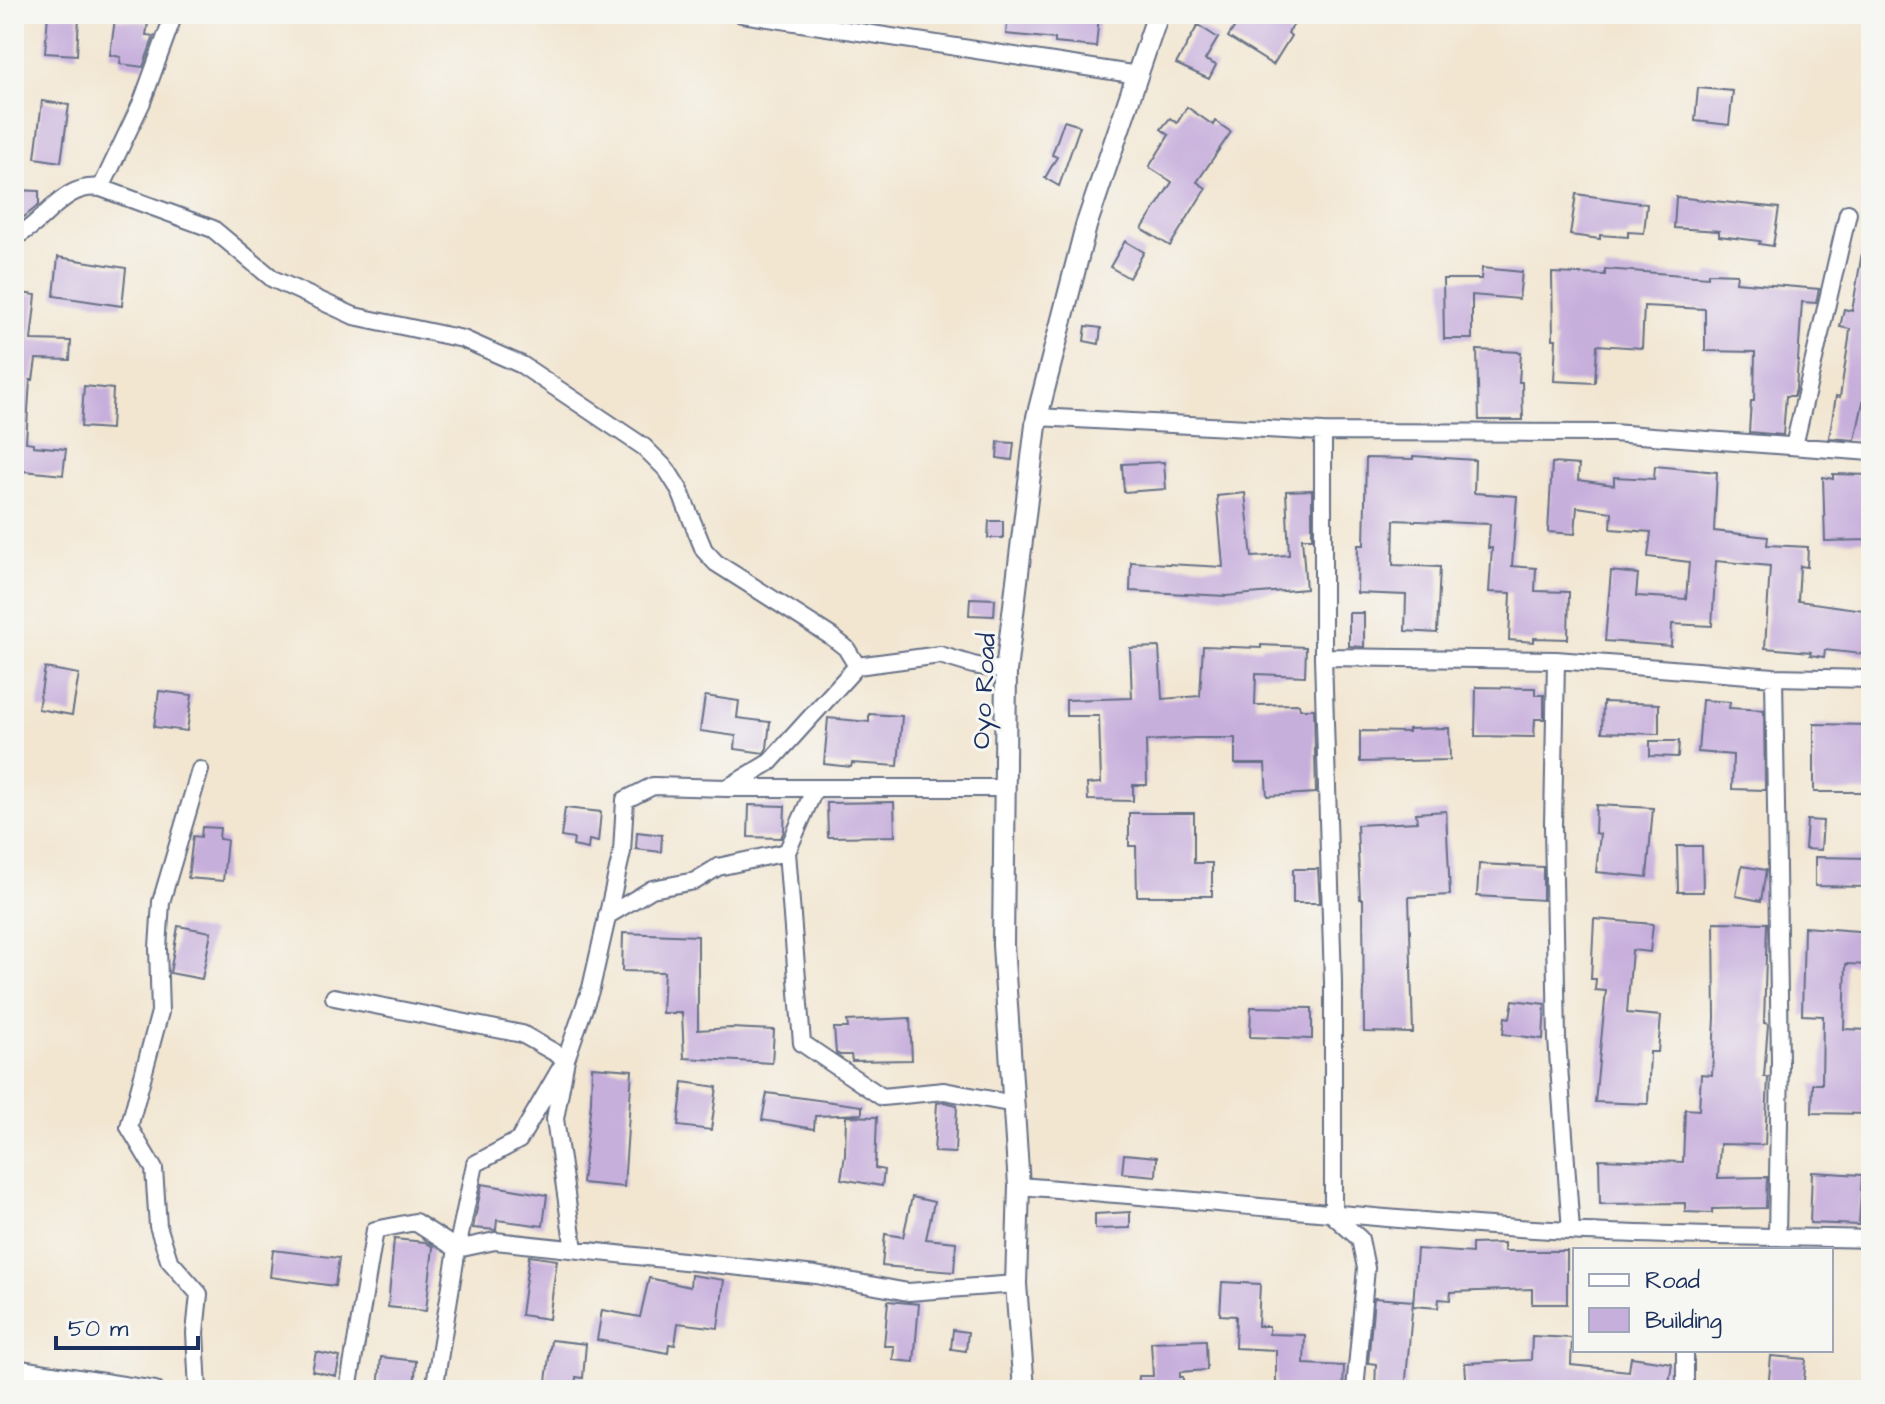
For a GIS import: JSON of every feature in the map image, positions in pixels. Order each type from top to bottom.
[{"type":"street","points":[[101,188],[142,102],[174,14]]},
{"type":"street","points":[[742,14],[1138,75]]},
{"type":"street","name":"Oyo Road","points":[[1024,1390],[1016,1284],[1019,1186],[1003,945],[1006,671],[1037,417],[1086,226],[1158,14]]},
{"type":"street","points":[[14,237],[72,191],[86,186],[101,188],[213,229],[273,279],[354,316],[463,339],[522,365],[644,447],[673,479],[704,550],[716,563],[832,637],[846,648],[857,666]]},
{"type":"street","points":[[1794,446],[1848,213]]},
{"type":"street","points":[[1037,417],[1323,432],[1612,433],[1871,452]]},
{"type":"street","points":[[1323,432],[1323,657],[1333,982],[1333,1215],[1360,1239],[1366,1268],[1355,1390]]},
{"type":"street","points":[[727,788],[770,762],[857,666],[940,655],[1006,671]]},
{"type":"street","points":[[1323,657],[1556,660],[1774,677],[1871,679]]},
{"type":"street","points":[[1556,660],[1553,826],[1557,1039],[1571,1231]]},
{"type":"street","points":[[1774,677],[1780,1061],[1777,1236]]},
{"type":"street","points":[[198,1390],[195,1333],[199,1294],[169,1260],[158,1226],[154,1169],[129,1127],[160,1012],[158,948],[161,902],[200,770]]},
{"type":"street","points":[[574,1249],[555,1119],[566,1059],[591,988],[622,852],[625,800],[653,786],[1005,788]]},
{"type":"street","points":[[815,788],[787,852],[802,1043],[882,1097],[944,1091],[1014,1104]]},
{"type":"street","points":[[607,916],[652,889],[695,881],[718,867],[787,852]]},
{"type":"street","points":[[334,997],[522,1034],[566,1059]]},
{"type":"street","points":[[434,1390],[457,1249],[475,1164],[519,1140],[566,1059]]},
{"type":"street","points":[[1019,1186],[1333,1215],[1571,1231],[1665,1242],[1777,1236],[1871,1239]]},
{"type":"street","points":[[348,1390],[375,1230],[415,1222],[457,1249],[495,1241],[816,1275],[908,1292],[1016,1284]]},
{"type":"street","points":[[1685,1352],[1685,1390]]},
{"type":"street","points":[[14,1368],[81,1384],[155,1390]]},
{"type":"building","points":[[48,14],[79,16],[77,55],[45,53]]},
{"type":"building","points":[[1008,14],[1099,15],[1096,47],[1006,34]]},
{"type":"building","points":[[1243,14],[1301,14],[1273,65],[1228,37]]},
{"type":"building","points":[[115,19],[148,23],[146,35],[154,36],[143,67],[120,64],[121,57],[110,55]]},
{"type":"building","points":[[1198,25],[1218,38],[1205,60],[1216,65],[1209,79],[1176,64]]},
{"type":"building","points":[[1698,88],[1733,91],[1729,125],[1695,121]]},
{"type":"building","points":[[42,101],[69,105],[61,162],[35,158]]},
{"type":"building","points":[[1187,107],[1213,125],[1215,121],[1231,132],[1197,182],[1206,188],[1170,246],[1142,229],[1172,182],[1149,167],[1169,135],[1161,129],[1170,118],[1177,123]]},
{"type":"building","points":[[1064,121],[1080,126],[1059,186],[1045,178],[1057,157],[1052,155]]},
{"type":"building","points":[[14,190],[39,191],[39,205],[15,224]]},
{"type":"building","points":[[1576,194],[1647,204],[1644,233],[1628,232],[1628,237],[1600,235],[1600,239],[1570,235]]},
{"type":"building","points":[[1676,197],[1779,208],[1773,246],[1759,244],[1760,241],[1719,236],[1719,231],[1674,228]]},
{"type":"building","points":[[1125,241],[1144,252],[1129,278],[1110,267]]},
{"type":"building","points":[[1863,247],[1871,248],[1871,394],[1865,393],[1855,440],[1829,438],[1836,396],[1840,397],[1850,329],[1840,327],[1844,309],[1852,311]]},
{"type":"building","points":[[58,257],[126,268],[122,306],[54,296]]},
{"type":"building","points":[[1482,268],[1522,272],[1519,299],[1472,295],[1472,339],[1444,339],[1443,279],[1481,279]]},
{"type":"building","points":[[1605,269],[1708,277],[1708,273],[1737,274],[1736,282],[1819,289],[1816,303],[1802,302],[1796,389],[1794,396],[1786,396],[1783,435],[1749,432],[1751,401],[1754,401],[1755,352],[1705,351],[1705,309],[1644,306],[1642,348],[1597,345],[1595,383],[1554,381],[1556,339],[1553,339],[1552,273],[1605,275]]},
{"type":"building","points":[[14,292],[36,295],[31,340],[71,341],[70,360],[36,359],[33,380],[30,380],[26,442],[33,443],[33,446],[66,449],[63,475],[14,470]]},
{"type":"building","points":[[1086,326],[1101,328],[1099,344],[1084,341]]},
{"type":"building","points":[[1477,350],[1521,352],[1519,382],[1522,382],[1523,420],[1479,420]]},
{"type":"building","points":[[84,386],[113,389],[111,429],[81,427]]},
{"type":"building","points":[[998,442],[1014,443],[1012,460],[997,458]]},
{"type":"building","points":[[1413,456],[1475,460],[1474,493],[1517,496],[1512,566],[1536,568],[1535,591],[1569,592],[1568,639],[1534,638],[1534,642],[1509,640],[1511,593],[1489,592],[1490,524],[1394,520],[1393,565],[1440,567],[1437,633],[1405,631],[1406,595],[1357,593],[1358,545],[1364,545],[1366,458],[1413,459]]},
{"type":"building","points":[[1164,462],[1166,489],[1124,492],[1122,464]]},
{"type":"building","points":[[1552,463],[1579,465],[1578,480],[1614,485],[1614,477],[1654,479],[1655,466],[1717,472],[1714,531],[1768,537],[1767,545],[1808,547],[1807,567],[1800,566],[1798,601],[1871,611],[1871,655],[1825,650],[1824,657],[1810,655],[1811,652],[1765,648],[1770,566],[1716,561],[1712,626],[1672,624],[1671,646],[1605,641],[1611,571],[1638,574],[1636,596],[1686,599],[1689,562],[1648,557],[1651,532],[1611,529],[1612,512],[1577,507],[1575,534],[1548,532]]},
{"type":"building","points":[[1833,474],[1871,475],[1871,540],[1825,541],[1823,477],[1833,479]]},
{"type":"building","points":[[1312,490],[1312,538],[1302,538],[1306,589],[1226,596],[1130,591],[1131,562],[1223,567],[1217,496],[1245,493],[1252,557],[1289,555],[1286,491]]},
{"type":"building","points":[[989,521],[1003,521],[1003,538],[988,538]]},
{"type":"building","points":[[970,598],[995,599],[994,616],[969,615]]},
{"type":"building","points":[[1349,613],[1364,613],[1364,647],[1349,646]]},
{"type":"building","points":[[1261,645],[1306,647],[1305,676],[1256,674],[1255,705],[1299,704],[1300,709],[1314,709],[1316,793],[1267,796],[1265,764],[1235,764],[1235,738],[1194,738],[1146,741],[1147,785],[1133,785],[1133,801],[1088,800],[1087,784],[1101,783],[1099,716],[1066,716],[1066,700],[1132,698],[1130,648],[1159,647],[1162,699],[1200,696],[1203,646],[1261,648]]},
{"type":"building","points":[[45,668],[79,674],[72,715],[38,709]]},
{"type":"building","points":[[1476,687],[1535,688],[1535,695],[1544,695],[1544,719],[1535,719],[1534,737],[1475,736]]},
{"type":"building","points":[[159,691],[192,695],[187,731],[154,727]]},
{"type":"building","points":[[705,696],[739,701],[737,718],[770,722],[764,753],[735,749],[736,736],[700,731]]},
{"type":"building","points":[[1702,700],[1730,702],[1729,708],[1764,710],[1765,790],[1732,789],[1733,755],[1698,752]]},
{"type":"building","points":[[1603,702],[1659,704],[1659,734],[1602,732]]},
{"type":"building","points":[[869,714],[902,716],[898,766],[824,764],[828,718],[869,722]]},
{"type":"building","points":[[1814,724],[1871,725],[1871,792],[1814,792]]},
{"type":"building","points":[[1449,728],[1450,760],[1360,762],[1360,731],[1408,732],[1408,729]]},
{"type":"building","points":[[1650,741],[1679,741],[1678,757],[1650,756]]},
{"type":"building","points":[[894,802],[895,836],[828,837],[827,803]]},
{"type":"building","points":[[749,805],[785,806],[781,838],[748,837]]},
{"type":"building","points":[[1596,805],[1653,808],[1647,877],[1596,872],[1600,834],[1595,833]]},
{"type":"building","points":[[565,808],[601,812],[598,842],[589,840],[588,849],[573,846],[574,839],[561,837]]},
{"type":"building","points":[[1446,811],[1450,895],[1409,897],[1413,1033],[1364,1032],[1363,899],[1360,899],[1357,825],[1417,822],[1416,813]]},
{"type":"building","points":[[1129,813],[1194,813],[1194,863],[1212,863],[1212,896],[1137,896],[1136,846],[1129,846]]},
{"type":"building","points":[[1807,820],[1823,821],[1821,850],[1805,849]]},
{"type":"building","points":[[202,827],[220,828],[219,839],[227,840],[223,881],[188,878],[193,836],[201,837]]},
{"type":"building","points":[[637,832],[662,835],[661,852],[636,849]]},
{"type":"building","points":[[1677,846],[1702,846],[1703,892],[1678,892]]},
{"type":"building","points":[[1815,857],[1871,858],[1871,887],[1815,886]]},
{"type":"building","points":[[1479,864],[1543,867],[1543,900],[1477,896]]},
{"type":"building","points":[[1742,866],[1766,870],[1761,901],[1736,896]]},
{"type":"building","points":[[1293,869],[1318,869],[1320,903],[1293,903]]},
{"type":"building","points":[[1594,919],[1653,924],[1650,952],[1632,950],[1627,1013],[1661,1016],[1658,1052],[1650,1052],[1648,1104],[1595,1102],[1606,991],[1595,990],[1596,979],[1591,979]]},
{"type":"building","points":[[1714,922],[1767,923],[1765,1145],[1720,1144],[1718,1178],[1767,1177],[1766,1208],[1712,1209],[1712,1213],[1685,1212],[1685,1203],[1600,1204],[1599,1159],[1683,1162],[1685,1109],[1699,1110],[1701,1074],[1712,1075]]},
{"type":"building","points":[[178,926],[211,932],[202,979],[170,973]]},
{"type":"building","points":[[1804,927],[1871,932],[1871,965],[1846,964],[1844,1029],[1871,1030],[1871,1114],[1812,1113],[1813,1084],[1822,1084],[1823,1016],[1802,1015]]},
{"type":"building","points":[[623,933],[698,936],[698,1030],[774,1030],[772,1063],[684,1058],[682,1013],[662,1013],[664,972],[622,971]]},
{"type":"building","points":[[1513,1000],[1545,1004],[1543,1039],[1503,1034],[1505,1017],[1510,1018]]},
{"type":"building","points":[[1251,1007],[1312,1008],[1312,1039],[1250,1037]]},
{"type":"building","points":[[910,1018],[912,1060],[852,1061],[851,1055],[836,1053],[834,1028],[848,1028],[847,1021]]},
{"type":"building","points":[[592,1067],[632,1070],[624,1187],[582,1183]]},
{"type":"building","points":[[683,1082],[717,1087],[711,1130],[678,1126]]},
{"type":"building","points":[[767,1093],[862,1106],[862,1114],[815,1116],[814,1129],[762,1120]]},
{"type":"building","points":[[937,1103],[957,1105],[955,1153],[934,1152]]},
{"type":"building","points":[[846,1116],[877,1117],[875,1168],[884,1170],[882,1186],[841,1179]]},
{"type":"building","points":[[1124,1154],[1157,1157],[1156,1176],[1122,1173]]},
{"type":"building","points":[[1812,1172],[1862,1175],[1859,1225],[1810,1223]]},
{"type":"building","points":[[482,1184],[547,1195],[543,1226],[497,1220],[496,1230],[473,1228]]},
{"type":"building","points":[[912,1197],[934,1202],[926,1239],[956,1242],[954,1272],[882,1266],[885,1234],[903,1237]]},
{"type":"building","points":[[1130,1212],[1130,1228],[1095,1229],[1095,1214]]},
{"type":"building","points":[[394,1239],[425,1242],[433,1247],[426,1311],[388,1307]]},
{"type":"building","points":[[1504,1243],[1504,1251],[1567,1251],[1567,1304],[1532,1304],[1532,1289],[1451,1292],[1450,1300],[1439,1299],[1438,1308],[1413,1306],[1417,1249],[1472,1253],[1472,1244]]},
{"type":"building","points":[[273,1250],[339,1258],[335,1286],[270,1277]]},
{"type":"building","points":[[529,1256],[557,1260],[549,1319],[521,1315]]},
{"type":"building","points":[[691,1275],[724,1280],[718,1328],[678,1323],[675,1345],[669,1344],[668,1353],[597,1340],[602,1310],[640,1317],[649,1278],[690,1287]]},
{"type":"building","points":[[1222,1282],[1260,1284],[1258,1326],[1269,1326],[1269,1334],[1305,1335],[1304,1364],[1344,1366],[1343,1390],[1276,1390],[1276,1350],[1235,1348],[1236,1316],[1220,1315]]},
{"type":"building","points":[[1374,1298],[1413,1301],[1405,1390],[1375,1390],[1376,1364],[1368,1363]]},
{"type":"building","points":[[888,1301],[919,1304],[914,1362],[893,1360],[894,1346],[884,1346]]},
{"type":"building","points":[[953,1330],[968,1332],[966,1351],[951,1349]]},
{"type":"building","points":[[1532,1336],[1572,1338],[1571,1365],[1629,1371],[1631,1357],[1672,1363],[1668,1390],[1467,1390],[1465,1363],[1531,1360]]},
{"type":"building","points":[[551,1340],[586,1344],[583,1378],[576,1377],[575,1390],[545,1390]]},
{"type":"building","points":[[1206,1340],[1207,1370],[1180,1372],[1183,1390],[1138,1390],[1139,1376],[1153,1376],[1151,1342]]},
{"type":"building","points":[[316,1352],[340,1357],[336,1376],[312,1371]]},
{"type":"building","points":[[1771,1356],[1806,1359],[1803,1390],[1768,1390]]},
{"type":"building","points":[[381,1357],[416,1361],[414,1390],[378,1390]]}]
